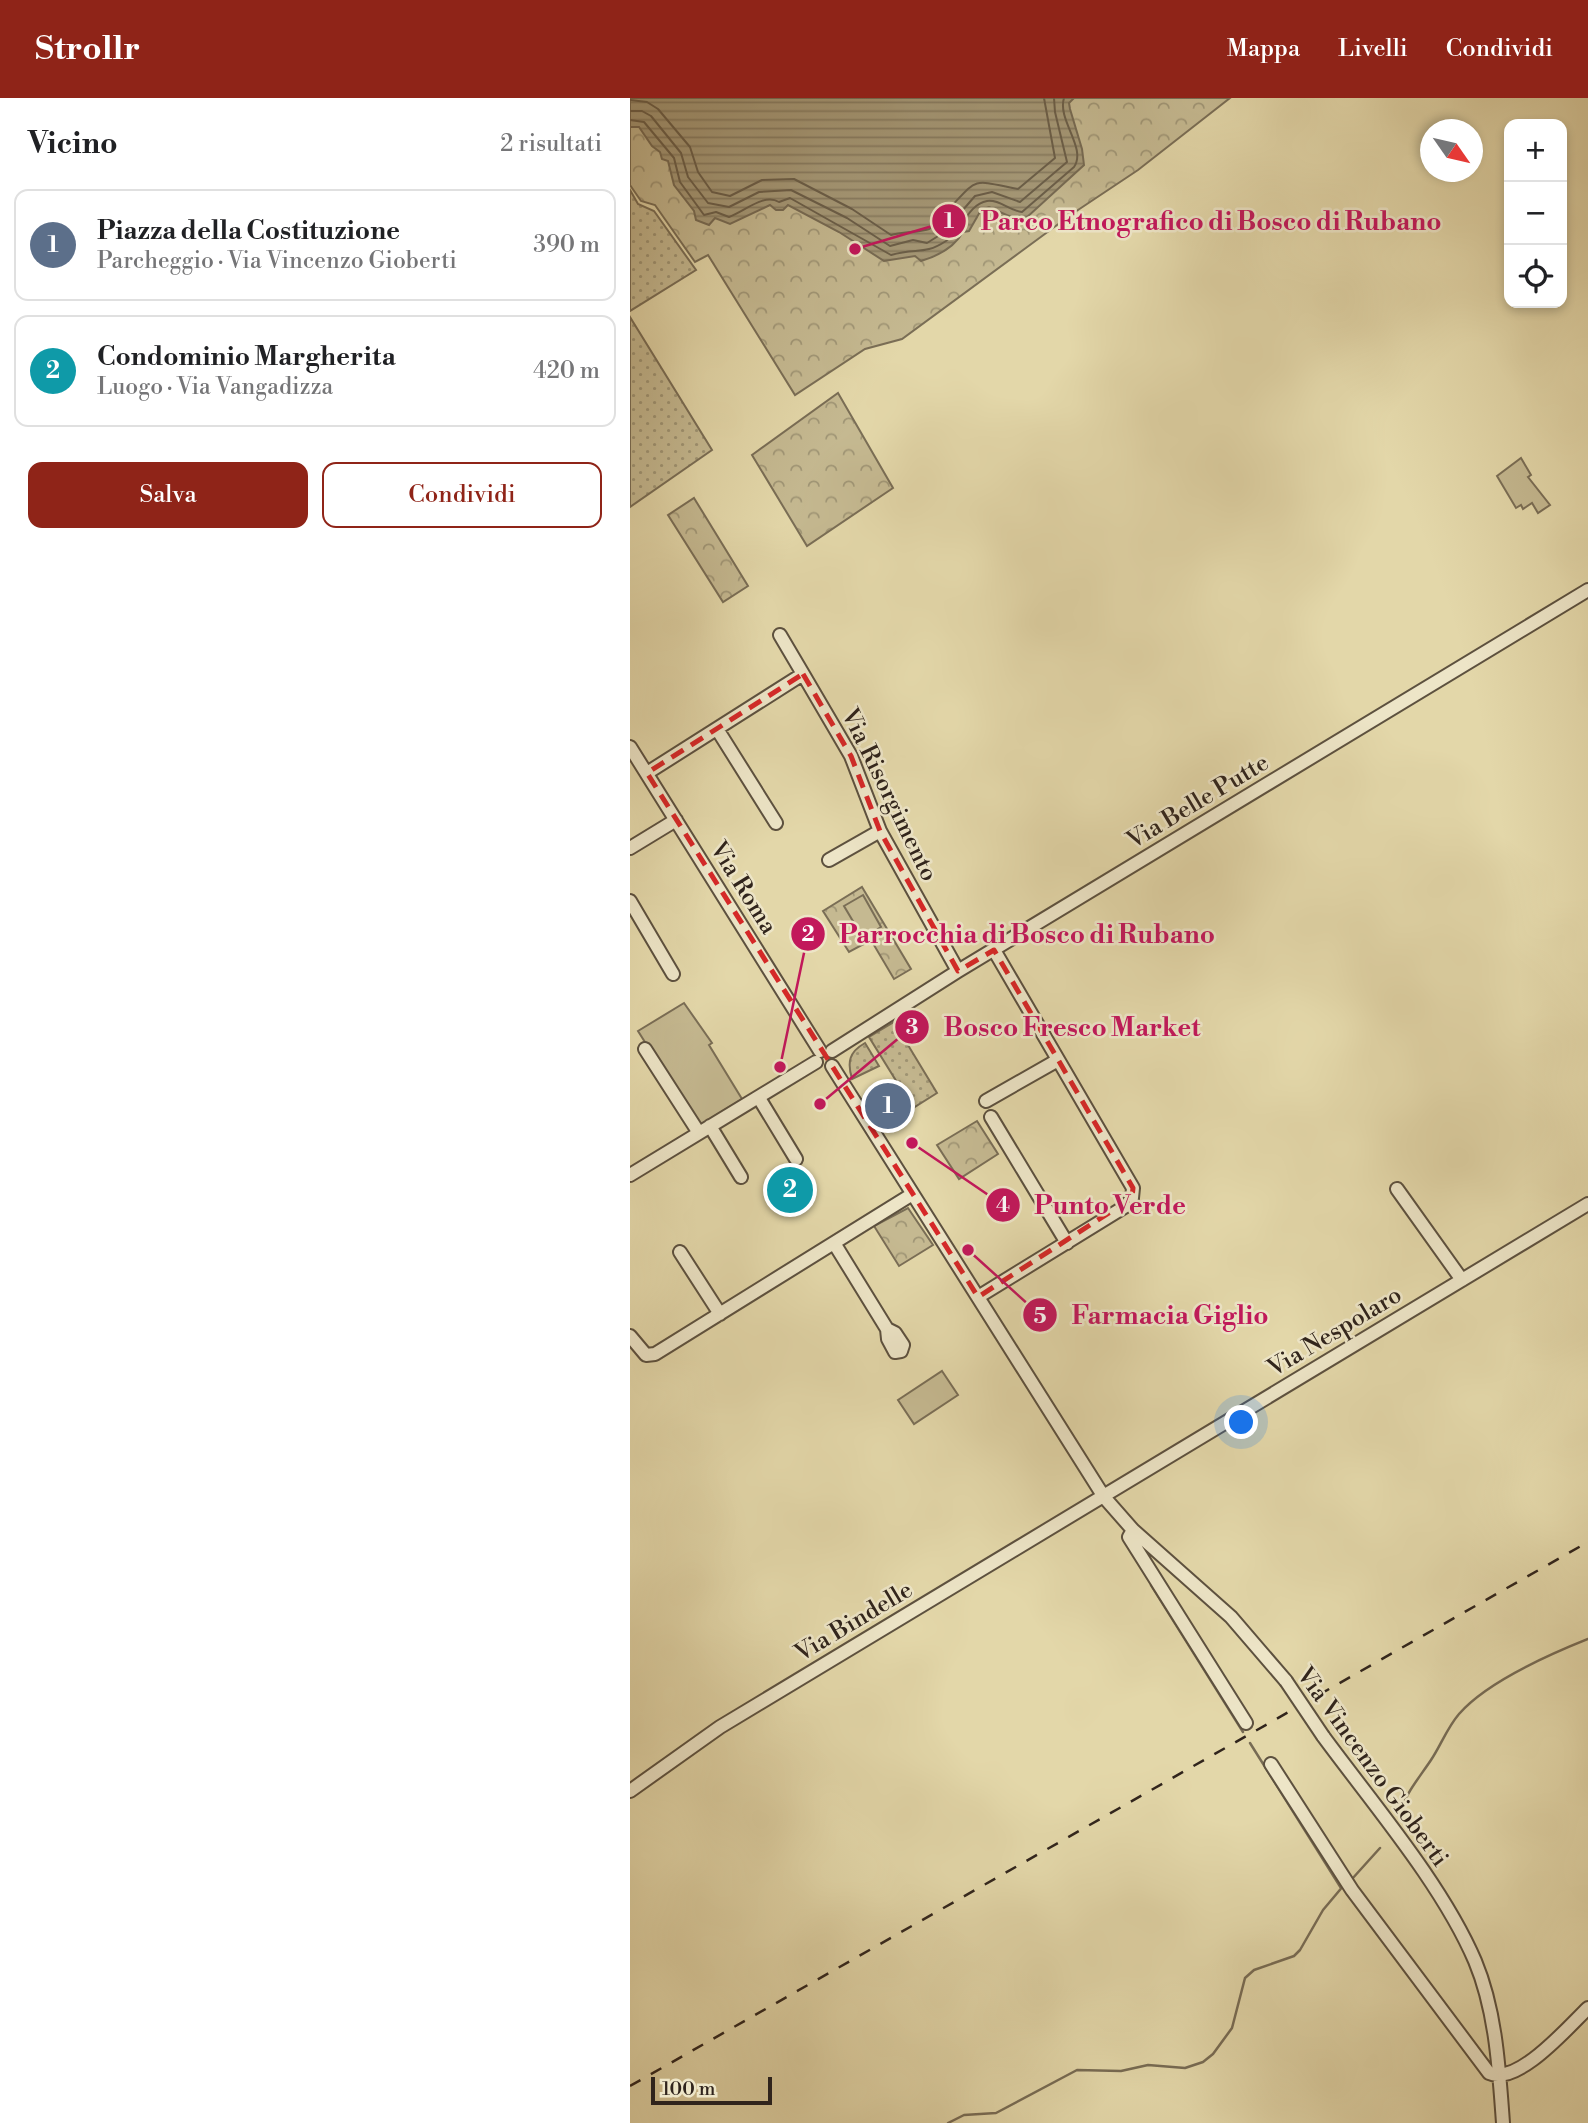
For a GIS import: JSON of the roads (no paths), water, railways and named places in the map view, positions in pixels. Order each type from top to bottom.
[{"type":"street","name":"Via Belle Putte","points":[[630,1175],[759,1098],[958,971],[1588,590]]},
{"type":"street","name":"Via Risorgimento","points":[[780,635],[851,757],[880,831],[958,971]]},
{"type":"street","points":[[647,773],[803,674]]},
{"type":"street","points":[[717,729],[776,823]]},
{"type":"street","name":"Via Roma","points":[[630,747],[823,1055]]},
{"type":"street","points":[[630,848],[676,820]]},
{"type":"street","points":[[829,860],[880,831]]},
{"type":"street","points":[[630,901],[673,974]]},
{"type":"street","points":[[978,1297],[1126,1206],[1132,1198],[1133,1188],[994,950]]},
{"type":"street","points":[[645,1049],[741,1177]]},
{"type":"street","name":"Via Vincenzo Gioberti","points":[[823,1055],[823,1068],[832,1066],[1104,1497],[1133,1530],[1231,1618],[1286,1681],[1433,1888],[1476,1962],[1489,2007],[1500,2075],[1503,2123]]},
{"type":"street","points":[[986,1101],[1058,1060]]},
{"type":"street","points":[[759,1098],[796,1159]]},
{"type":"street","points":[[990,1117],[1067,1243]]},
{"type":"street","points":[[1397,1189],[1462,1280]]},
{"type":"street","points":[[630,1336],[640,1351],[646,1355],[655,1354],[911,1195]]},
{"type":"street","name":"Via Nespolaro","points":[[1104,1497],[1588,1204]]},
{"type":"street","points":[[834,1243],[887,1329]]},
{"type":"street","points":[[680,1252],[720,1314]]},
{"type":"street","name":"Via Bindelle","points":[[630,1791],[720,1727],[1104,1497]]},
{"type":"street","name":"Via Vincenzo Gioberti","points":[[1133,1530],[1129,1537],[1246,1723]]},
{"type":"street","points":[[1271,1764],[1352,1890],[1489,2073],[1500,2075],[1521,2070],[1588,2008]]},
{"type":"water","points":[[630,98],[1074,98],[1069,103],[1084,165],[1025,219],[1011,217],[989,207],[981,210],[969,231],[963,232],[955,243],[939,254],[921,261],[915,256],[884,261],[839,232],[788,205],[783,210],[776,210],[770,205],[730,224],[715,218],[709,225],[696,220],[694,211],[674,185],[668,161],[662,159],[660,152],[652,146],[639,127],[630,127]]},
{"type":"waterway","points":[[1151,1585],[1243,1732]]},
{"type":"waterway","points":[[1399,1815],[1409,1793],[1451,1725],[1471,1702],[1519,1670],[1588,1639]]},
{"type":"waterway","points":[[1250,1743],[1341,1888]]},
{"type":"waterway","points":[[1352,1879],[1380,1848]]},
{"type":"waterway","points":[[948,2123],[964,2115],[996,2113],[1077,2070],[1121,2071],[1148,2065],[1185,2068],[1203,2062],[1213,2054],[1232,2028],[1245,1978],[1254,1970],[1294,1956],[1323,1910],[1344,1885]]},
{"type":"railway","points":[[630,2086],[1588,1542]]},
{"type":"place","name":"Parco Etnografico di Bosco di Rubano","points":[[855,249]]},
{"type":"place","name":"Parrocchia di Bosco di Rubano","points":[[780,1067]]},
{"type":"place","name":"Bosco Fresco Market","points":[[820,1104]]},
{"type":"place","name":"Piazza della Costituzione","points":[[888,1106]]},
{"type":"place","name":"Punto Verde","points":[[912,1143]]},
{"type":"place","name":"Condominio Margherita","points":[[790,1190]]},
{"type":"place","name":"Farmacia Giglio","points":[[968,1250]]}]
